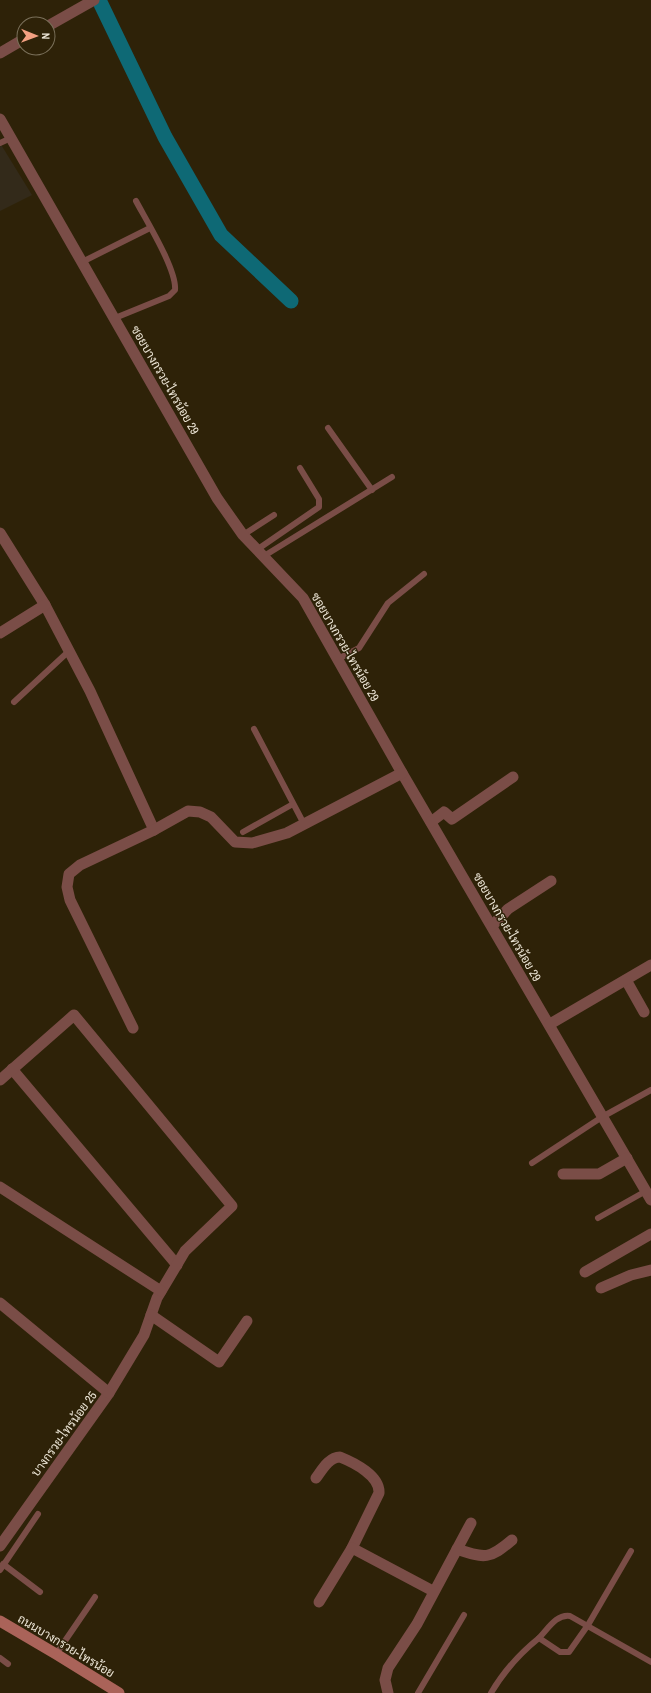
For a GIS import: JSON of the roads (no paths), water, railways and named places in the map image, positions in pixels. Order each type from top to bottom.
[{"type":"main road","name":"ถนนบางกรวย-ไทรน้อย","points":[[0,1621],[119,1693]]},
{"type":"street","points":[[56,21],[91,1]]},
{"type":"street","points":[[0,53],[16,44]]},
{"type":"street","name":"ซอยบางกรวย-ไทรน้อย 29","points":[[0,119],[218,498],[243,535],[303,598],[402,774],[550,1024],[648,1195]]},
{"type":"street","points":[[0,533],[45,605],[90,691],[154,830]]},
{"type":"street","points":[[0,633],[45,605]]},
{"type":"street","points":[[134,1028],[73,907],[67,887],[69,874],[80,865],[154,830],[188,811],[200,812],[211,817],[235,842],[252,843],[287,833],[402,774]]},
{"type":"street","points":[[431,822],[444,812],[452,819],[513,778]]},
{"type":"street","points":[[492,926],[508,909],[551,881]]},
{"type":"street","points":[[550,1024],[651,965]]},
{"type":"street","points":[[626,980],[644,1012]]},
{"type":"street","points":[[0,1080],[74,1015],[232,1206],[185,1251],[161,1291],[144,1335],[109,1393]]},
{"type":"street","points":[[12,1070],[177,1264]]},
{"type":"street","points":[[563,1174],[599,1174],[627,1158]]},
{"type":"street","points":[[0,1187],[161,1291]]},
{"type":"street","points":[[586,1272],[651,1234]]},
{"type":"street","points":[[601,1288],[631,1275],[651,1270]]},
{"type":"street","name":"บางกรวย-ไทรน้อย 25","points":[[0,1303],[109,1393],[0,1546]]},
{"type":"street","points":[[151,1315],[219,1362],[247,1321]]},
{"type":"street","points":[[316,1478],[330,1460],[335,1457],[340,1457],[375,1479],[379,1485],[379,1493],[352,1548],[319,1602]]},
{"type":"street","points":[[388,1693],[385,1680],[388,1668],[417,1624],[433,1591],[471,1523]]},
{"type":"street","points":[[457,1549],[470,1554],[490,1555],[496,1554],[512,1540]]},
{"type":"street","points":[[352,1548],[433,1591]]},
{"type":"lane","points":[[0,143],[11,138]]},
{"type":"lane","points":[[114,318],[169,296],[175,290],[176,282],[171,270],[136,201]]},
{"type":"lane","points":[[82,262],[150,228]]},
{"type":"lane","points":[[328,428],[372,490]]},
{"type":"lane","points":[[261,553],[319,508],[319,499],[300,468]]},
{"type":"lane","points":[[261,553],[372,490],[392,477]]},
{"type":"lane","points":[[243,535],[274,515]]},
{"type":"lane","points":[[338,659],[359,648],[388,603],[424,574]]},
{"type":"lane","points":[[14,702],[69,651]]},
{"type":"lane","points":[[254,729],[304,824]]},
{"type":"lane","points":[[243,832],[293,804]]},
{"type":"lane","points":[[532,1163],[602,1117],[651,1090]]},
{"type":"lane","points":[[598,1218],[648,1195]]},
{"type":"lane","points":[[38,1514],[2,1567],[40,1592]]},
{"type":"lane","points":[[538,1638],[553,1648],[565,1653],[569,1652],[588,1625],[631,1551]]},
{"type":"lane","points":[[56,1654],[95,1596]]},
{"type":"lane","points":[[418,1693],[464,1615]]},
{"type":"lane","points":[[491,1693],[505,1670],[516,1657],[538,1638],[557,1618],[564,1615],[570,1616],[588,1625],[651,1662]]},
{"type":"lane","points":[[0,1658],[8,1664]]},
{"type":"waterway","points":[[99,0],[165,137],[221,235],[291,301]]}]
